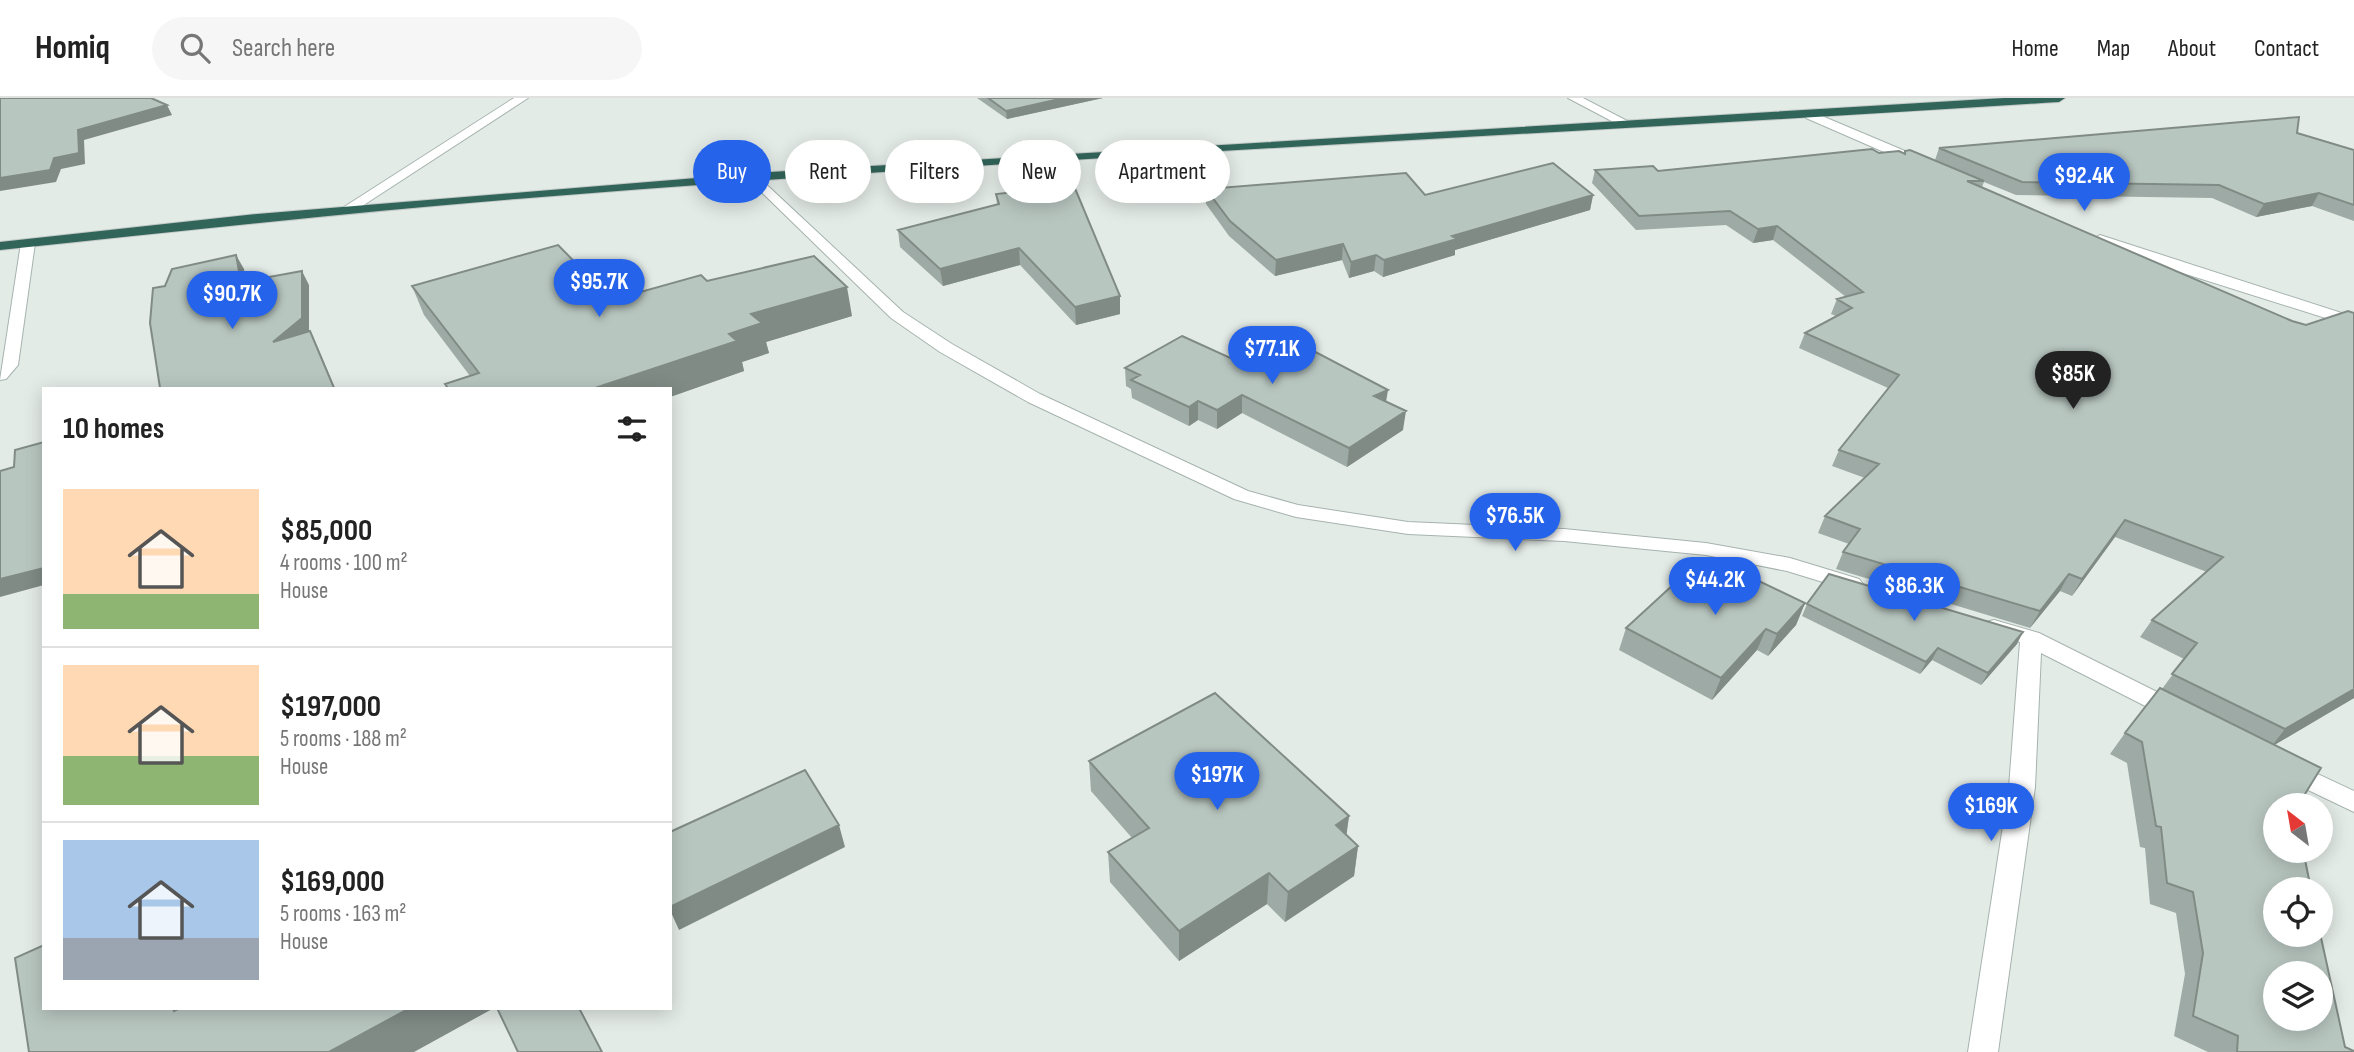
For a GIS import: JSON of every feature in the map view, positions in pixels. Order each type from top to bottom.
[{"type":"highway","points":[[771,175],[1810,115],[2059,98]]},
{"type":"highway","points":[[0,246],[351,207],[693,181]]},
{"type":"street","points":[[351,207],[522,98]]},
{"type":"street","points":[[1574,98],[1627,124]]},
{"type":"street","points":[[1810,115],[1933,168]]},
{"type":"street","points":[[771,193],[897,315],[936,341],[1034,398],[1241,495],[1296,511],[1408,528],[1564,535],[1706,549],[1790,565],[1874,590]]},
{"type":"street","points":[[2085,233],[2175,266],[2354,322]]},
{"type":"street","points":[[0,375],[10,365],[28,243]]},
{"type":"street","points":[[1978,622],[2031,638],[2193,720]]},
{"type":"street","points":[[1983,1052],[2022,787],[2031,638]]},
{"type":"street","points":[[2267,758],[2354,802]]},
{"type":"building","points":[[0,98],[151,98],[167,105],[78,130],[79,153],[54,158],[50,170],[0,178]]},
{"type":"building","points":[[988,98],[1064,98],[1006,111]]},
{"type":"building","points":[[2299,117],[2297,133],[2354,150],[2354,205],[2319,193],[2264,204],[2219,185],[2022,182],[1939,148]]},
{"type":"building","points":[[1872,149],[1879,153],[1899,151],[1905,154],[1905,151],[1910,150],[1984,181],[1967,181],[2292,321],[2306,325],[2348,311],[2354,313],[2354,689],[2285,729],[2172,674],[2197,643],[2152,620],[2223,557],[2125,520],[2082,579],[2069,574],[2040,611],[1843,552],[1860,529],[1825,516],[1879,464],[1839,450],[1899,375],[1805,333],[1852,308],[1837,299],[1863,292],[1777,226],[1758,229],[1730,211],[1639,216],[1595,170],[1653,166],[1658,171]]},
{"type":"building","points":[[1553,163],[1593,195],[1452,236],[1457,239],[1384,260],[1376,255],[1351,262],[1343,244],[1276,260],[1230,221],[1216,203],[1230,203],[1230,187],[1406,173],[1425,195]]},
{"type":"building","points":[[1081,203],[1120,296],[1075,307],[1019,248],[940,269],[898,230],[999,204]]},
{"type":"building","points":[[558,245],[612,300],[701,275],[707,281],[814,256],[847,287],[751,314],[762,323],[729,334],[737,341],[598,387],[447,387],[445,384],[479,373],[412,286]]},
{"type":"building","points":[[236,255],[241,282],[302,271],[302,318],[273,342],[310,331],[334,387],[160,387],[150,323],[153,288],[165,286],[172,269]]},
{"type":"building","points":[[1182,336],[1239,362],[1289,338],[1388,390],[1374,396],[1406,411],[1349,448],[1242,395],[1217,410],[1198,401],[1189,407],[1131,380],[1140,375],[1125,368]]},
{"type":"building","points":[[42,443],[42,568],[0,579],[0,471],[14,467],[15,450]]},
{"type":"building","points":[[1715,560],[1805,603],[1777,634],[1766,629],[1721,678],[1626,628],[1686,573],[1696,578]]},
{"type":"building","points":[[1829,574],[2023,632],[1988,673],[1938,648],[1926,662],[1807,604]]},
{"type":"building","points":[[2160,688],[2321,768],[2306,793],[2263,793],[2263,863],[2306,863],[2309,877],[2263,877],[2263,947],[2323,947],[2326,961],[2263,961],[2263,1031],[2333,1031],[2333,992],[2345,1047],[2354,1052],[2237,1052],[2238,1036],[2193,1016],[2203,953],[2193,892],[2167,883],[2161,827],[2156,826],[2142,742],[2125,733]]},
{"type":"building","points":[[1215,693],[1349,816],[1336,825],[1358,846],[1288,892],[1269,873],[1179,931],[1108,852],[1149,828],[1089,761]]},
{"type":"building","points":[[805,770],[839,825],[672,906],[672,831]]},
{"type":"building","points":[[42,946],[42,1010],[406,1010],[329,1052],[29,1052],[15,958]]},
{"type":"building","points":[[498,1010],[580,1010],[602,1052],[518,1052]]}]
